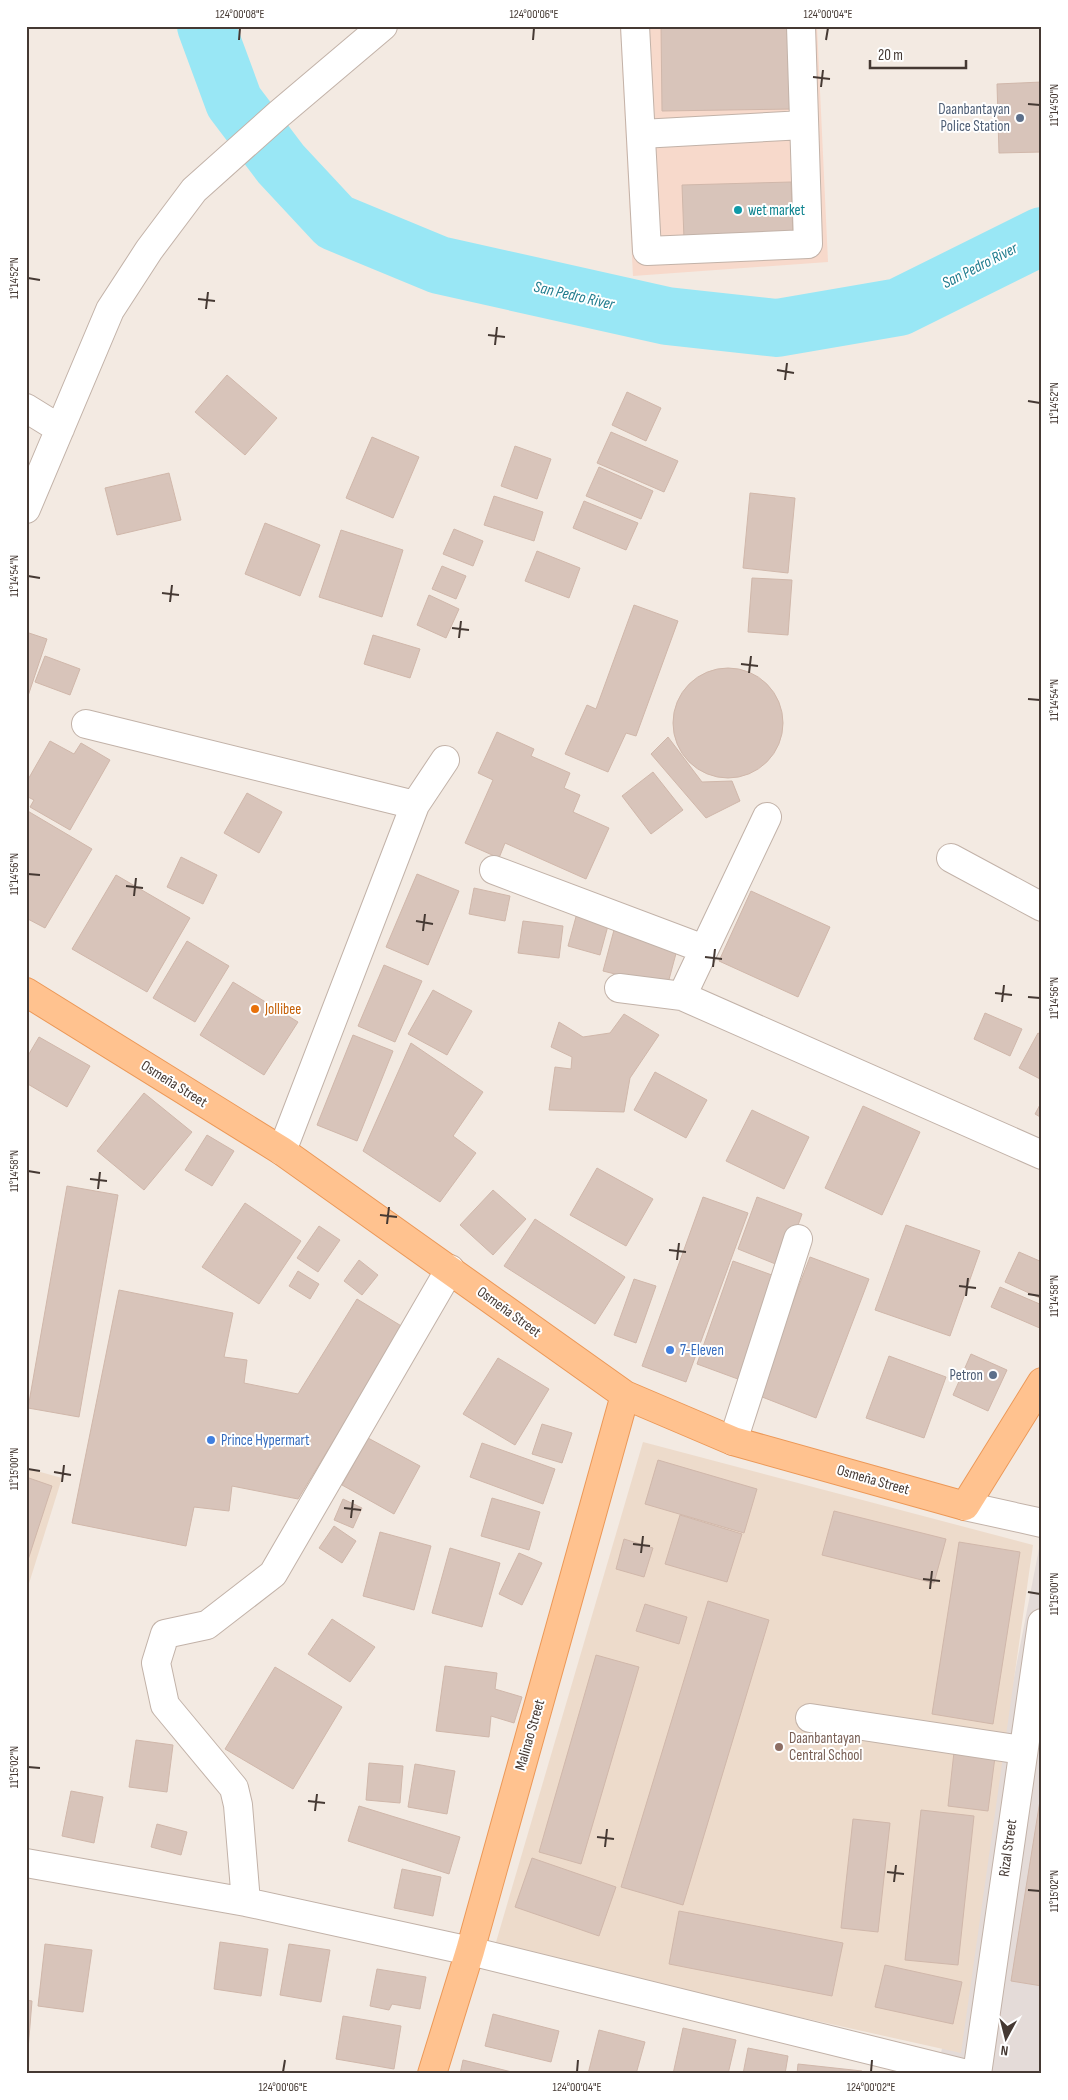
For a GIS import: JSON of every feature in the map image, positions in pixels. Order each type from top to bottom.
[{"type":"main road","name":"Osmeña Street","points":[[26,992],[282,1151],[625,1395],[733,1441],[965,1506]]},
{"type":"main road","points":[[965,1506],[1042,1382]]},
{"type":"main road","name":"Malinao Street","points":[[432,2074],[470,1950],[625,1395]]},
{"type":"street","points":[[26,509],[110,310],[149,250],[194,190],[279,114],[384,26]]},
{"type":"street","points":[[635,26],[647,251],[808,244],[801,26]]},
{"type":"street","points":[[641,134],[804,125]]},
{"type":"street","points":[[26,408],[60,429]]},
{"type":"street","points":[[86,724],[415,805]]},
{"type":"street","points":[[282,1151],[415,805],[444,760]]},
{"type":"street","points":[[682,996],[767,817]]},
{"type":"street","points":[[951,858],[1042,906]]},
{"type":"street","points":[[494,870],[704,949]]},
{"type":"street","points":[[619,988],[682,996],[1042,1154]]},
{"type":"street","points":[[733,1441],[798,1239]]},
{"type":"street","points":[[246,1902],[238,1805],[234,1788],[164,1705],[156,1663],[165,1634],[207,1625],[273,1574],[450,1269]]},
{"type":"street","name":"Osmeña Street","points":[[965,1506],[1042,1523]]},
{"type":"street","name":"Rizal Street","points":[[977,2074],[1022,1750],[1042,1623]]},
{"type":"street","points":[[810,1718],[1022,1750]]},
{"type":"street","points":[[26,1863],[246,1902],[470,1950],[967,2074]]},
{"type":"shaded area","points":[[620,26],[817,26],[828,262],[633,276]]},
{"type":"shaded area","name":"Daanbantayan Central School","points":[[643,1442],[1033,1545],[961,2053],[494,1949]]},
{"type":"shaded area","points":[[26,1468],[62,1478],[26,1593]]},
{"type":"shaded area","points":[[1042,1533],[1042,2074],[937,2074]]},
{"type":"building","points":[[661,26],[792,26],[793,109],[662,111]]},
{"type":"building","name":"Daanbantayan Police Station","points":[[1042,82],[1042,152],[999,153],[997,84]]},
{"type":"building","name":"wet market","points":[[791,182],[793,235],[684,239],[682,185]]},
{"type":"building","points":[[227,375],[277,418],[245,455],[195,412]]},
{"type":"building","points":[[627,392],[661,408],[646,441],[612,425]]},
{"type":"building","points":[[611,432],[678,461],[664,492],[597,463]]},
{"type":"building","points":[[372,437],[419,457],[393,518],[346,498]]},
{"type":"building","points":[[515,446],[551,459],[537,499],[501,486]]},
{"type":"building","points":[[599,467],[653,491],[641,519],[586,496]]},
{"type":"building","points":[[169,473],[181,520],[117,535],[105,488]]},
{"type":"building","points":[[750,493],[795,498],[788,573],[743,568]]},
{"type":"building","points":[[494,496],[543,512],[534,541],[484,525]]},
{"type":"building","points":[[584,501],[638,523],[626,550],[573,528]]},
{"type":"building","points":[[265,523],[320,545],[300,596],[245,574]]},
{"type":"building","points":[[454,529],[483,541],[473,566],[443,554]]},
{"type":"building","points":[[341,530],[403,550],[382,617],[319,597]]},
{"type":"building","points":[[537,551],[580,568],[569,598],[525,581]]},
{"type":"building","points":[[442,566],[466,576],[456,599],[432,589]]},
{"type":"building","points":[[752,578],[792,580],[788,635],[748,632]]},
{"type":"building","points":[[429,595],[459,609],[446,638],[417,625]]},
{"type":"building","points":[[634,605],[678,621],[636,736],[626,733],[608,772],[565,754],[587,705],[596,709]]},
{"type":"building","points":[[26,632],[47,639],[26,702]]},
{"type":"building","points":[[373,635],[420,649],[410,678],[364,664]]},
{"type":"building","points":[[45,656],[80,669],[70,695],[35,682]]},
{"type":"building","points":[[728,668],[749,672],[767,684],[779,702],[783,723],[779,744],[767,762],[749,774],[728,778],[707,774],[689,762],[677,744],[673,723],[677,702],[689,684],[707,672]]},
{"type":"building","points":[[497,732],[534,749],[531,756],[570,773],[564,788],[580,795],[573,812],[609,828],[586,879],[505,843],[499,858],[465,843],[493,780],[478,773]]},
{"type":"building","points":[[668,737],[702,782],[732,781],[740,801],[706,818],[651,754]]},
{"type":"building","points":[[50,741],[74,754],[81,743],[110,760],[70,830],[30,807],[34,800],[26,796],[26,783]]},
{"type":"building","points":[[653,772],[683,810],[651,834],[622,796]]},
{"type":"building","points":[[247,793],[282,812],[259,853],[224,833]]},
{"type":"building","points":[[26,810],[92,849],[45,928],[26,918]]},
{"type":"building","points":[[181,857],[217,875],[203,904],[167,887]]},
{"type":"building","points":[[417,874],[459,891],[428,965],[386,947]]},
{"type":"building","points":[[116,875],[190,918],[147,992],[72,949]]},
{"type":"building","points":[[474,888],[510,896],[505,921],[469,914]]},
{"type":"building","points":[[751,891],[830,927],[798,997],[719,961]]},
{"type":"building","points":[[577,913],[609,922],[600,955],[568,946]]},
{"type":"building","points":[[523,921],[563,926],[559,958],[518,953]]},
{"type":"building","points":[[614,930],[678,946],[667,987],[603,971]]},
{"type":"building","points":[[187,941],[229,966],[195,1022],[153,998]]},
{"type":"building","points":[[384,965],[422,981],[395,1042],[358,1026]]},
{"type":"building","points":[[233,982],[298,1022],[264,1075],[200,1035]]},
{"type":"building","points":[[433,990],[472,1011],[447,1055],[408,1034]]},
{"type":"building","points":[[985,1013],[1022,1029],[1010,1056],[974,1039]]},
{"type":"building","points":[[624,1014],[659,1035],[630,1078],[624,1112],[549,1110],[555,1067],[571,1069],[572,1057],[551,1047],[559,1022],[583,1037],[610,1033]]},
{"type":"building","points":[[1038,1033],[1042,1035],[1042,1080],[1019,1068]]},
{"type":"building","points":[[353,1035],[393,1051],[357,1141],[317,1125]]},
{"type":"building","points":[[39,1037],[90,1066],[67,1107],[26,1083],[26,1059]]},
{"type":"building","points":[[411,1043],[483,1092],[453,1136],[476,1153],[440,1202],[363,1151]]},
{"type":"building","points":[[655,1072],[707,1100],[686,1138],[634,1110]]},
{"type":"building","points":[[144,1093],[192,1132],[144,1190],[97,1151]]},
{"type":"building","points":[[1042,1101],[1042,1118],[1035,1114]]},
{"type":"building","points":[[863,1106],[920,1132],[882,1215],[825,1188]]},
{"type":"building","points":[[752,1110],[809,1137],[784,1189],[726,1161]]},
{"type":"building","points":[[207,1135],[234,1151],[212,1186],[185,1170]]},
{"type":"building","points":[[597,1168],[653,1199],[626,1246],[570,1215]]},
{"type":"building","points":[[67,1186],[118,1195],[79,1417],[28,1408]]},
{"type":"building","points":[[493,1190],[526,1219],[493,1255],[460,1225]]},
{"type":"building","points":[[703,1197],[748,1213],[686,1382],[642,1366]]},
{"type":"building","points":[[757,1197],[802,1214],[783,1267],[738,1249]]},
{"type":"building","points":[[245,1203],[301,1241],[259,1304],[202,1267]]},
{"type":"building","points":[[535,1219],[625,1277],[595,1324],[504,1266]]},
{"type":"building","points":[[906,1225],[980,1251],[950,1336],[875,1310]]},
{"type":"building","points":[[319,1226],[340,1240],[318,1272],[297,1258]]},
{"type":"building","points":[[1019,1252],[1042,1262],[1042,1299],[1005,1282]]},
{"type":"building","points":[[810,1257],[869,1279],[816,1418],[757,1395]]},
{"type":"building","points":[[359,1260],[378,1275],[362,1295],[344,1281]]},
{"type":"building","points":[[733,1261],[783,1279],[746,1382],[697,1364]]},
{"type":"building","points":[[298,1271],[319,1284],[310,1299],[289,1286]]},
{"type":"building","points":[[634,1279],[656,1286],[636,1343],[614,1335]]},
{"type":"building","points":[[1000,1287],[1042,1305],[1042,1329],[991,1307]]},
{"type":"building","name":"Prince Hypermart","points":[[119,1290],[233,1313],[224,1357],[247,1360],[244,1383],[298,1394],[357,1299],[403,1327],[298,1499],[232,1486],[229,1511],[194,1507],[186,1546],[72,1523]]},
{"type":"building","points":[[971,1354],[1007,1370],[988,1411],[953,1395]]},
{"type":"building","points":[[889,1356],[946,1377],[924,1438],[866,1418]]},
{"type":"building","points":[[498,1358],[549,1389],[515,1445],[463,1414]]},
{"type":"building","points":[[542,1424],[572,1433],[562,1463],[532,1454]]},
{"type":"building","points":[[368,1438],[420,1466],[394,1514],[342,1485]]},
{"type":"building","points":[[482,1443],[555,1469],[543,1504],[470,1477]]},
{"type":"building","points":[[658,1460],[757,1489],[744,1533],[645,1504]]},
{"type":"building","points":[[26,1477],[52,1486],[26,1566]]},
{"type":"building","points":[[492,1498],[540,1512],[529,1550],[481,1536]]},
{"type":"building","points":[[343,1499],[362,1508],[353,1528],[334,1520]]},
{"type":"building","points":[[834,1511],[946,1539],[934,1583],[822,1555]]},
{"type":"building","points":[[680,1515],[742,1534],[727,1582],[665,1564]]},
{"type":"building","points":[[334,1526],[356,1541],[342,1563],[319,1548]]},
{"type":"building","points":[[380,1532],[431,1546],[414,1610],[363,1596]]},
{"type":"building","points":[[624,1539],[653,1548],[644,1577],[616,1569]]},
{"type":"building","points":[[959,1542],[1020,1552],[993,1724],[932,1714]]},
{"type":"building","points":[[450,1548],[500,1563],[482,1627],[432,1613]]},
{"type":"building","points":[[519,1553],[542,1563],[522,1605],[499,1594]]},
{"type":"building","points":[[708,1601],[769,1620],[683,1905],[621,1887]]},
{"type":"building","points":[[645,1604],[687,1617],[679,1644],[636,1631]]},
{"type":"building","points":[[332,1619],[375,1647],[350,1682],[308,1654]]},
{"type":"building","points":[[596,1655],[639,1667],[581,1864],[539,1852]]},
{"type":"building","points":[[445,1666],[497,1673],[495,1689],[522,1697],[514,1723],[491,1716],[489,1737],[436,1731]]},
{"type":"building","points":[[275,1667],[342,1707],[293,1789],[225,1749]]},
{"type":"building","points":[[136,1740],[173,1745],[167,1792],[129,1787]]},
{"type":"building","points":[[954,1752],[995,1757],[988,1811],[948,1806]]},
{"type":"building","points":[[369,1763],[403,1766],[400,1803],[366,1800]]},
{"type":"building","points":[[415,1764],[455,1771],[447,1814],[408,1807]]},
{"type":"building","points":[[1042,1788],[1042,1986],[1011,1981]]},
{"type":"building","points":[[71,1791],[103,1797],[94,1843],[62,1836]]},
{"type":"building","points":[[359,1806],[460,1837],[449,1874],[348,1841]]},
{"type":"building","points":[[921,1810],[974,1816],[958,1965],[905,1960]]},
{"type":"building","points":[[853,1819],[890,1823],[878,1932],[841,1928]]},
{"type":"building","points":[[157,1824],[187,1832],[181,1855],[151,1847]]},
{"type":"building","points":[[532,1858],[616,1887],[599,1936],[515,1907]]},
{"type":"building","points":[[402,1869],[441,1877],[433,1916],[394,1908]]},
{"type":"building","points":[[679,1911],[843,1943],[832,1996],[669,1964]]},
{"type":"building","points":[[220,1942],[268,1949],[261,1996],[214,1989]]},
{"type":"building","points":[[45,1944],[92,1950],[83,2012],[38,2006]]},
{"type":"building","points":[[289,1944],[330,1950],[321,2002],[280,1995]]},
{"type":"building","points":[[885,1965],[962,1982],[953,2024],[875,2007]]},
{"type":"building","points":[[377,1969],[426,1977],[420,2009],[392,2004],[389,2010],[370,2006]]},
{"type":"building","points":[[26,2000],[32,2001],[27,2062],[26,2062]]},
{"type":"building","points":[[493,2014],[559,2031],[551,2062],[485,2046]]},
{"type":"building","points":[[343,2016],[401,2026],[394,2069],[336,2059]]},
{"type":"building","points":[[683,2028],[736,2040],[728,2074],[673,2074]]},
{"type":"building","points":[[599,2030],[645,2042],[636,2074],[588,2074]]},
{"type":"building","points":[[748,2048],[788,2056],[785,2074],[743,2074]]},
{"type":"building","points":[[463,2060],[520,2074],[460,2074]]},
{"type":"building","points":[[798,2064],[862,2071],[861,2074],[797,2074]]},
{"type":"waterway","name":"San Pedro River","points":[[206,26],[234,102],[281,164],[335,222],[439,265],[667,316],[777,328],[899,307],[1042,236]]},
{"type":"place","name":"Daanbantayan Police Station","points":[[1020,118]]},
{"type":"place","name":"wet market","points":[[738,210]]},
{"type":"place","name":"Jollibee","points":[[255,1009]]},
{"type":"place","name":"7-Eleven","points":[[670,1350]]},
{"type":"place","name":"Petron","points":[[993,1375]]},
{"type":"place","name":"Prince Hypermart","points":[[211,1440]]},
{"type":"place","name":"Daanbantayan Central School","points":[[779,1747]]}]
